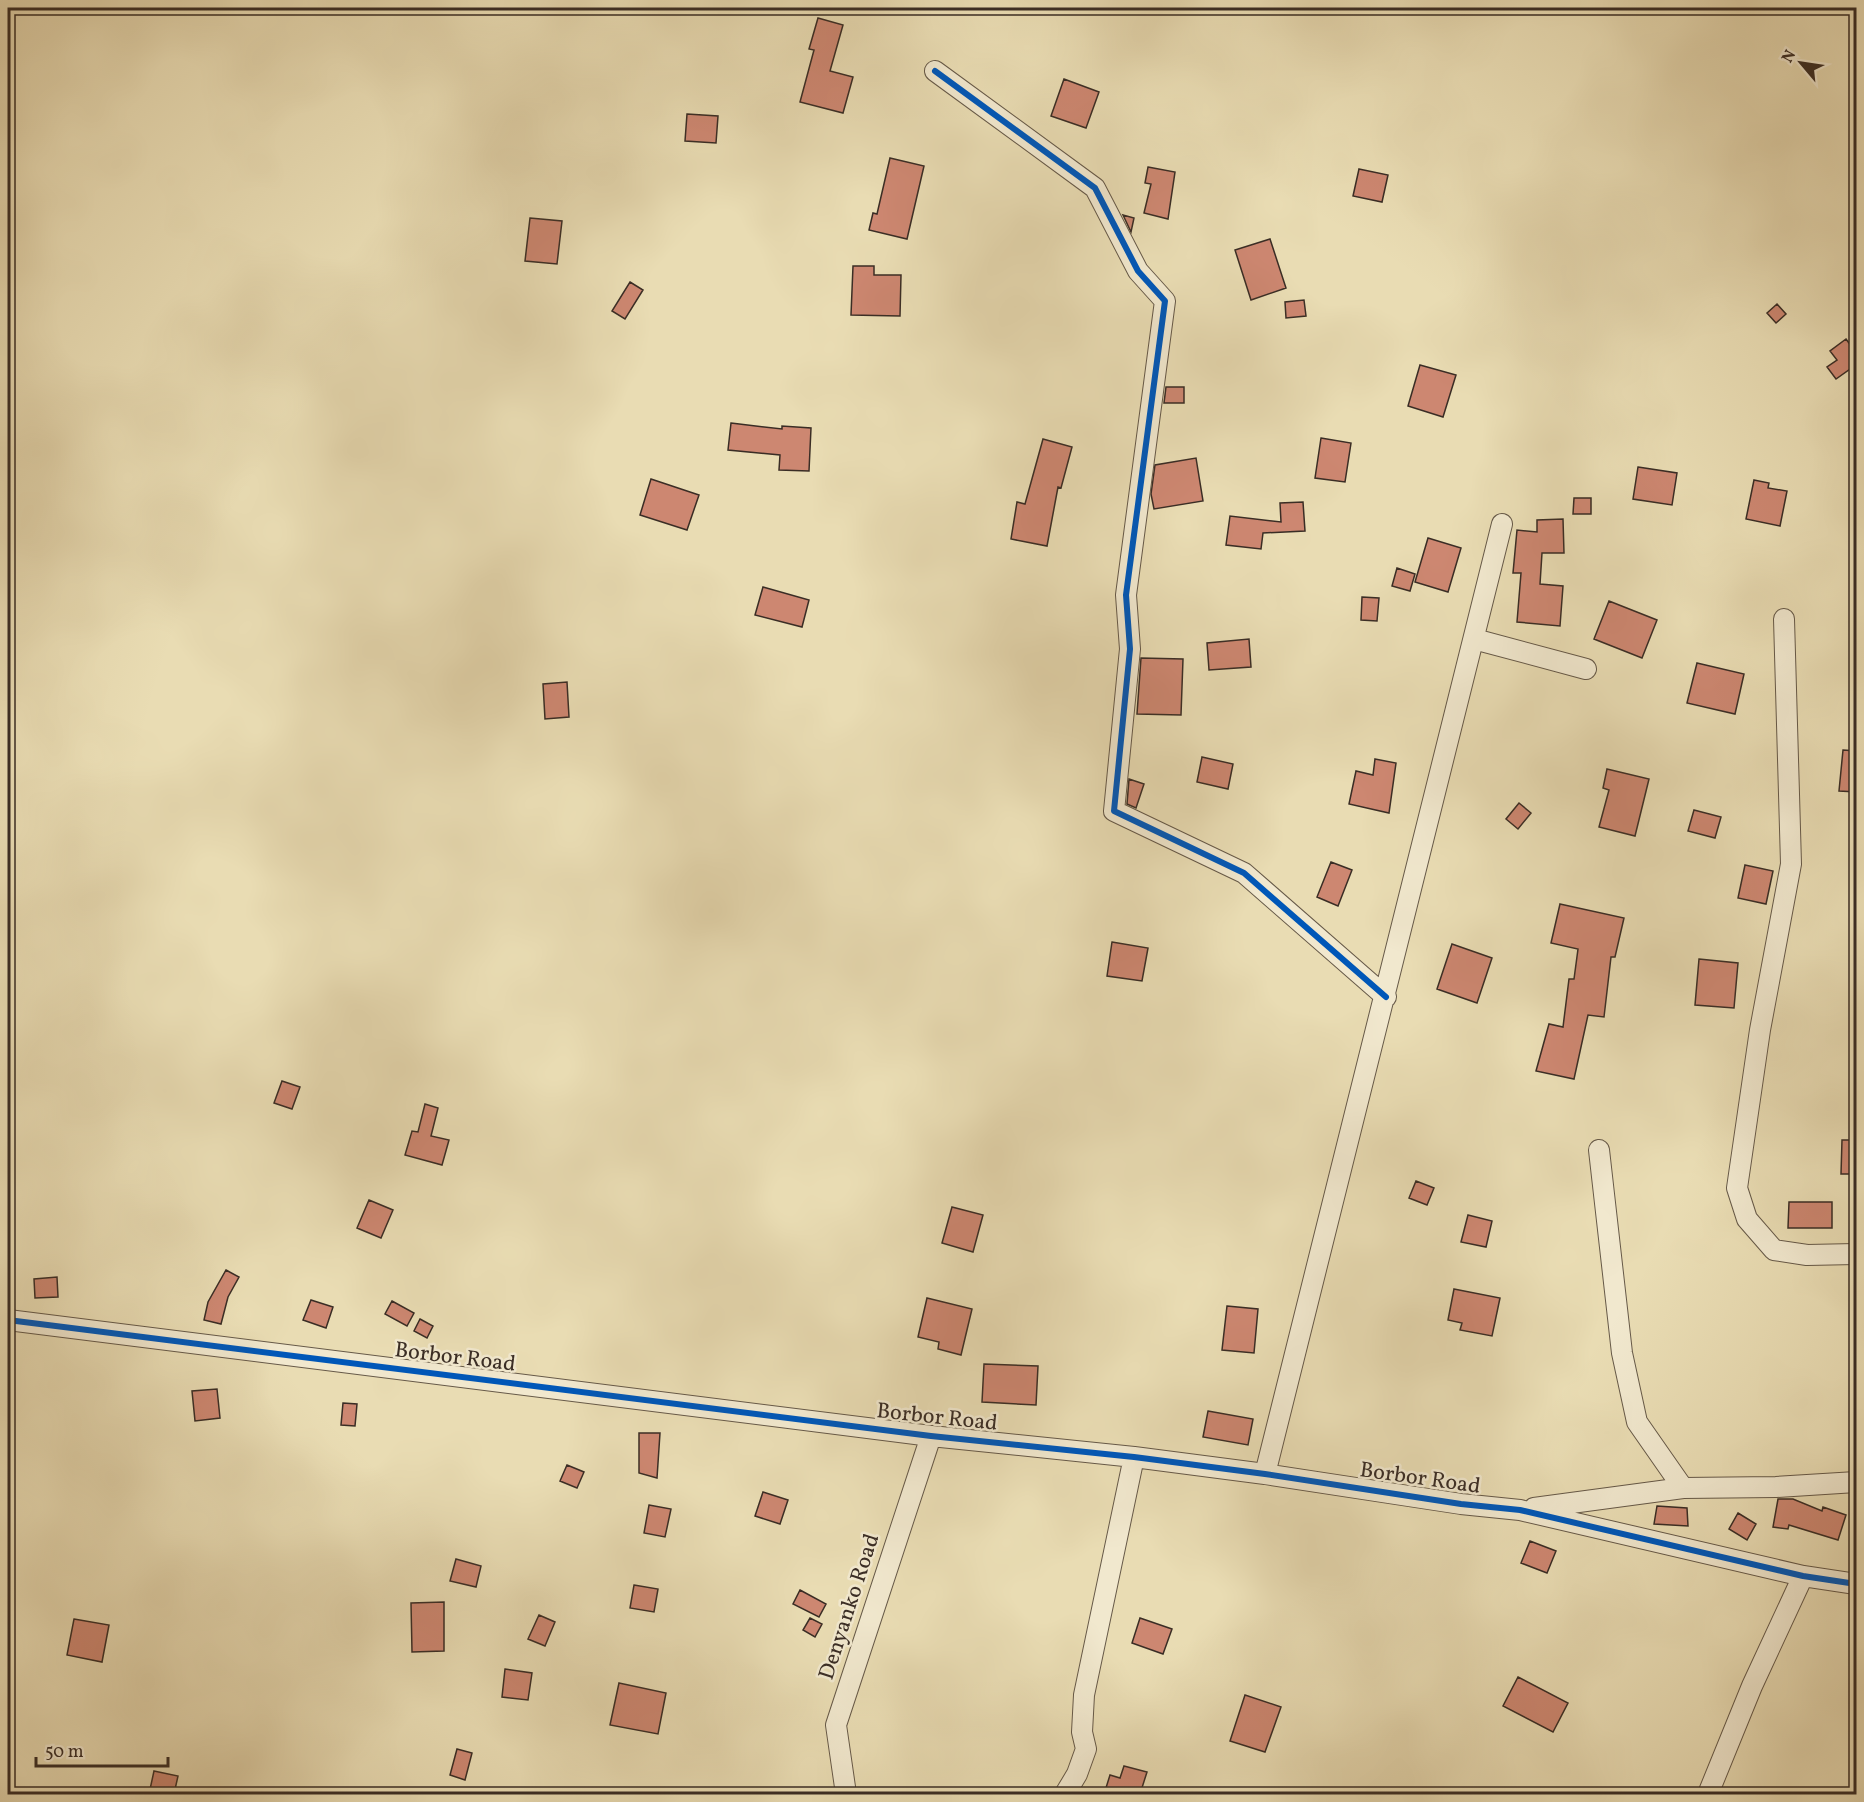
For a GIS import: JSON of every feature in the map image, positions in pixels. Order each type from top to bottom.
[{"type":"street","points":[[935,71],[1095,188],[1138,271],[1165,301],[1126,595],[1130,649],[1114,811],[1244,873],[1386,996]]},
{"type":"street","points":[[1265,1474],[1502,524]]},
{"type":"street","points":[[1784,619],[1791,864],[1760,1030],[1737,1188],[1747,1219],[1774,1250],[1807,1255],[1857,1254]]},
{"type":"street","points":[[1474,639],[1586,669]]},
{"type":"street","points":[[1599,1150],[1622,1353],[1638,1422],[1683,1488]]},
{"type":"street","name":"Borbor Road","points":[[8,1320],[931,1436],[1134,1457],[1265,1474],[1461,1504],[1520,1510],[1803,1576],[1857,1584]]},
{"type":"street","name":"Denyanko Road","points":[[846,1794],[836,1725],[931,1436]]},
{"type":"street","points":[[1065,1794],[1077,1774],[1086,1749],[1082,1732],[1083,1695],[1134,1457]]},
{"type":"street","points":[[1520,1510],[1683,1488],[1776,1487],[1857,1482]]},
{"type":"street","points":[[1708,1794],[1752,1686],[1803,1576]]},
{"type":"building","points":[[818,18],[843,25],[830,71],[853,77],[843,113],[800,102],[814,50],[809,49]]},
{"type":"building","points":[[1064,79],[1099,92],[1086,128],[1051,116]]},
{"type":"building","points":[[687,114],[718,116],[716,143],[685,141]]},
{"type":"building","points":[[890,158],[924,166],[907,239],[869,230],[873,213],[877,214]]},
{"type":"building","points":[[1148,167],[1175,172],[1168,219],[1144,213],[1151,184],[1145,183]]},
{"type":"building","points":[[1359,169],[1388,175],[1382,202],[1353,196]]},
{"type":"building","points":[[1123,215],[1134,218],[1131,232]]},
{"type":"building","points":[[530,218],[562,221],[557,264],[525,261]]},
{"type":"building","points":[[1270,239],[1286,288],[1251,300],[1235,250]]},
{"type":"building","points":[[853,266],[874,266],[874,275],[901,275],[900,316],[851,315]]},
{"type":"building","points":[[630,282],[643,290],[625,319],[612,311]]},
{"type":"building","points":[[1304,300],[1306,316],[1286,318],[1285,302]]},
{"type":"building","points":[[1777,304],[1786,314],[1776,323],[1767,313]]},
{"type":"building","points":[[1846,339],[1857,354],[1857,364],[1836,379],[1827,367],[1837,360],[1830,351]]},
{"type":"building","points":[[1420,365],[1456,375],[1443,417],[1408,406]]},
{"type":"building","points":[[1166,387],[1184,387],[1184,403],[1164,403]]},
{"type":"building","points":[[731,423],[782,429],[782,426],[811,428],[809,471],[779,470],[780,455],[728,450]]},
{"type":"building","points":[[1321,438],[1351,443],[1345,482],[1315,478]]},
{"type":"building","points":[[1043,439],[1072,447],[1061,488],[1058,487],[1047,546],[1011,539],[1017,502],[1025,504]]},
{"type":"building","points":[[1196,458],[1203,501],[1154,509],[1151,494],[1155,465]]},
{"type":"building","points":[[1638,467],[1677,473],[1672,505],[1633,499]]},
{"type":"building","points":[[651,479],[699,495],[687,530],[640,515]]},
{"type":"building","points":[[1754,480],[1769,483],[1768,488],[1787,491],[1780,526],[1746,519]]},
{"type":"building","points":[[1574,498],[1591,498],[1591,514],[1573,514]]},
{"type":"building","points":[[1303,502],[1305,531],[1263,533],[1261,549],[1226,545],[1230,516],[1281,522],[1280,503]]},
{"type":"building","points":[[1563,519],[1564,553],[1542,553],[1540,584],[1563,586],[1560,626],[1517,622],[1521,573],[1513,573],[1517,530],[1537,532],[1537,520]]},
{"type":"building","points":[[1428,538],[1461,548],[1448,592],[1415,582]]},
{"type":"building","points":[[1397,568],[1415,574],[1410,591],[1392,586]]},
{"type":"building","points":[[763,587],[809,600],[802,627],[755,615]]},
{"type":"building","points":[[1362,597],[1379,598],[1377,621],[1361,620]]},
{"type":"building","points":[[1609,601],[1657,620],[1642,658],[1594,639]]},
{"type":"building","points":[[1249,639],[1251,667],[1209,670],[1207,643]]},
{"type":"building","points":[[1141,658],[1183,659],[1181,715],[1137,714]]},
{"type":"building","points":[[1697,663],[1744,674],[1735,714],[1687,703]]},
{"type":"building","points":[[567,682],[569,717],[545,719],[543,684]]},
{"type":"building","points":[[1843,750],[1857,751],[1857,792],[1839,791]]},
{"type":"building","points":[[1202,757],[1233,764],[1228,789],[1197,782]]},
{"type":"building","points":[[1375,759],[1396,763],[1389,813],[1349,804],[1356,771],[1373,775]]},
{"type":"building","points":[[1607,769],[1649,779],[1635,836],[1599,827],[1609,790],[1603,788]]},
{"type":"building","points":[[1129,779],[1144,784],[1136,808],[1127,804]]},
{"type":"building","points":[[1519,803],[1531,813],[1518,829],[1506,819]]},
{"type":"building","points":[[1694,810],[1721,817],[1715,838],[1688,831]]},
{"type":"building","points":[[1331,862],[1352,870],[1338,906],[1317,897]]},
{"type":"building","points":[[1745,865],[1773,871],[1766,904],[1738,898]]},
{"type":"building","points":[[1560,904],[1624,918],[1615,957],[1611,957],[1604,1017],[1588,1015],[1574,1079],[1536,1071],[1549,1024],[1563,1027],[1569,979],[1574,979],[1578,949],[1551,943]]},
{"type":"building","points":[[1112,942],[1148,948],[1142,981],[1107,976]]},
{"type":"building","points":[[1452,944],[1492,958],[1477,1003],[1437,989]]},
{"type":"building","points":[[1699,959],[1738,963],[1734,1008],[1695,1005]]},
{"type":"building","points":[[282,1081],[300,1087],[292,1109],[274,1103]]},
{"type":"building","points":[[425,1104],[438,1108],[431,1136],[449,1140],[442,1165],[405,1155],[412,1131],[418,1132]]},
{"type":"building","points":[[1842,1140],[1857,1140],[1857,1174],[1841,1174]]},
{"type":"building","points":[[1416,1181],[1434,1188],[1427,1205],[1409,1198]]},
{"type":"building","points":[[369,1200],[393,1210],[381,1238],[357,1228]]},
{"type":"building","points":[[1789,1202],[1832,1202],[1832,1228],[1788,1228]]},
{"type":"building","points":[[952,1207],[983,1215],[973,1252],[942,1243]]},
{"type":"building","points":[[1468,1215],[1492,1221],[1486,1247],[1461,1242]]},
{"type":"building","points":[[226,1270],[239,1277],[228,1297],[221,1324],[204,1320],[208,1302]]},
{"type":"building","points":[[57,1277],[58,1297],[35,1298],[34,1279]]},
{"type":"building","points":[[1454,1289],[1500,1298],[1492,1336],[1460,1330],[1462,1323],[1448,1320]]},
{"type":"building","points":[[927,1298],[972,1309],[961,1355],[938,1349],[939,1342],[918,1337]]},
{"type":"building","points":[[311,1300],[333,1307],[326,1328],[303,1320]]},
{"type":"building","points":[[392,1301],[414,1313],[407,1326],[385,1314]]},
{"type":"building","points":[[1227,1306],[1258,1309],[1254,1353],[1222,1350]]},
{"type":"building","points":[[420,1319],[433,1326],[427,1338],[414,1331]]},
{"type":"building","points":[[984,1364],[1038,1366],[1036,1405],[982,1402]]},
{"type":"building","points":[[217,1389],[220,1418],[195,1421],[192,1391]]},
{"type":"building","points":[[343,1403],[357,1404],[355,1426],[341,1425]]},
{"type":"building","points":[[1208,1411],[1253,1419],[1248,1445],[1203,1437]]},
{"type":"building","points":[[639,1433],[660,1433],[657,1478],[639,1473]]},
{"type":"building","points":[[567,1465],[584,1472],[577,1488],[560,1481]]},
{"type":"building","points":[[763,1492],[788,1500],[780,1524],[755,1516]]},
{"type":"building","points":[[1778,1499],[1793,1499],[1822,1511],[1823,1507],[1846,1515],[1838,1540],[1789,1525],[1788,1529],[1773,1527]]},
{"type":"building","points":[[649,1505],[671,1509],[665,1537],[644,1533]]},
{"type":"building","points":[[1657,1506],[1687,1508],[1688,1526],[1654,1524]]},
{"type":"building","points":[[1738,1513],[1756,1524],[1747,1540],[1729,1529]]},
{"type":"building","points":[[1530,1541],[1556,1551],[1547,1573],[1521,1563]]},
{"type":"building","points":[[456,1559],[481,1566],[476,1587],[450,1581]]},
{"type":"building","points":[[634,1585],[658,1589],[654,1612],[630,1608]]},
{"type":"building","points":[[800,1590],[826,1604],[819,1617],[793,1604]]},
{"type":"building","points":[[444,1602],[444,1651],[412,1652],[411,1603]]},
{"type":"building","points":[[539,1615],[555,1622],[545,1646],[528,1639]]},
{"type":"building","points":[[810,1618],[822,1624],[815,1637],[803,1630]]},
{"type":"building","points":[[1140,1618],[1172,1629],[1163,1654],[1132,1643]]},
{"type":"building","points":[[74,1619],[109,1625],[102,1662],[67,1655]]},
{"type":"building","points":[[505,1669],[532,1673],[528,1700],[502,1697]]},
{"type":"building","points":[[1518,1677],[1568,1703],[1553,1732],[1503,1706]]},
{"type":"building","points":[[619,1683],[666,1693],[658,1734],[610,1725]]},
{"type":"building","points":[[1245,1695],[1281,1707],[1265,1752],[1230,1741]]},
{"type":"building","points":[[457,1749],[472,1753],[465,1780],[450,1775]]},
{"type":"building","points":[[1124,1766],[1147,1772],[1140,1794],[1115,1794],[1105,1791],[1110,1775],[1120,1778]]},
{"type":"building","points":[[154,1771],[178,1776],[174,1794],[149,1794]]},
{"type":"cycle path","points":[[935,71],[1095,188],[1138,271],[1165,301],[1126,595],[1130,649],[1114,811],[1244,873],[1386,997]]},
{"type":"cycle path","points":[[8,1320],[931,1436],[1134,1457],[1265,1474],[1461,1504],[1520,1510],[1803,1576],[1856,1584]]}]
